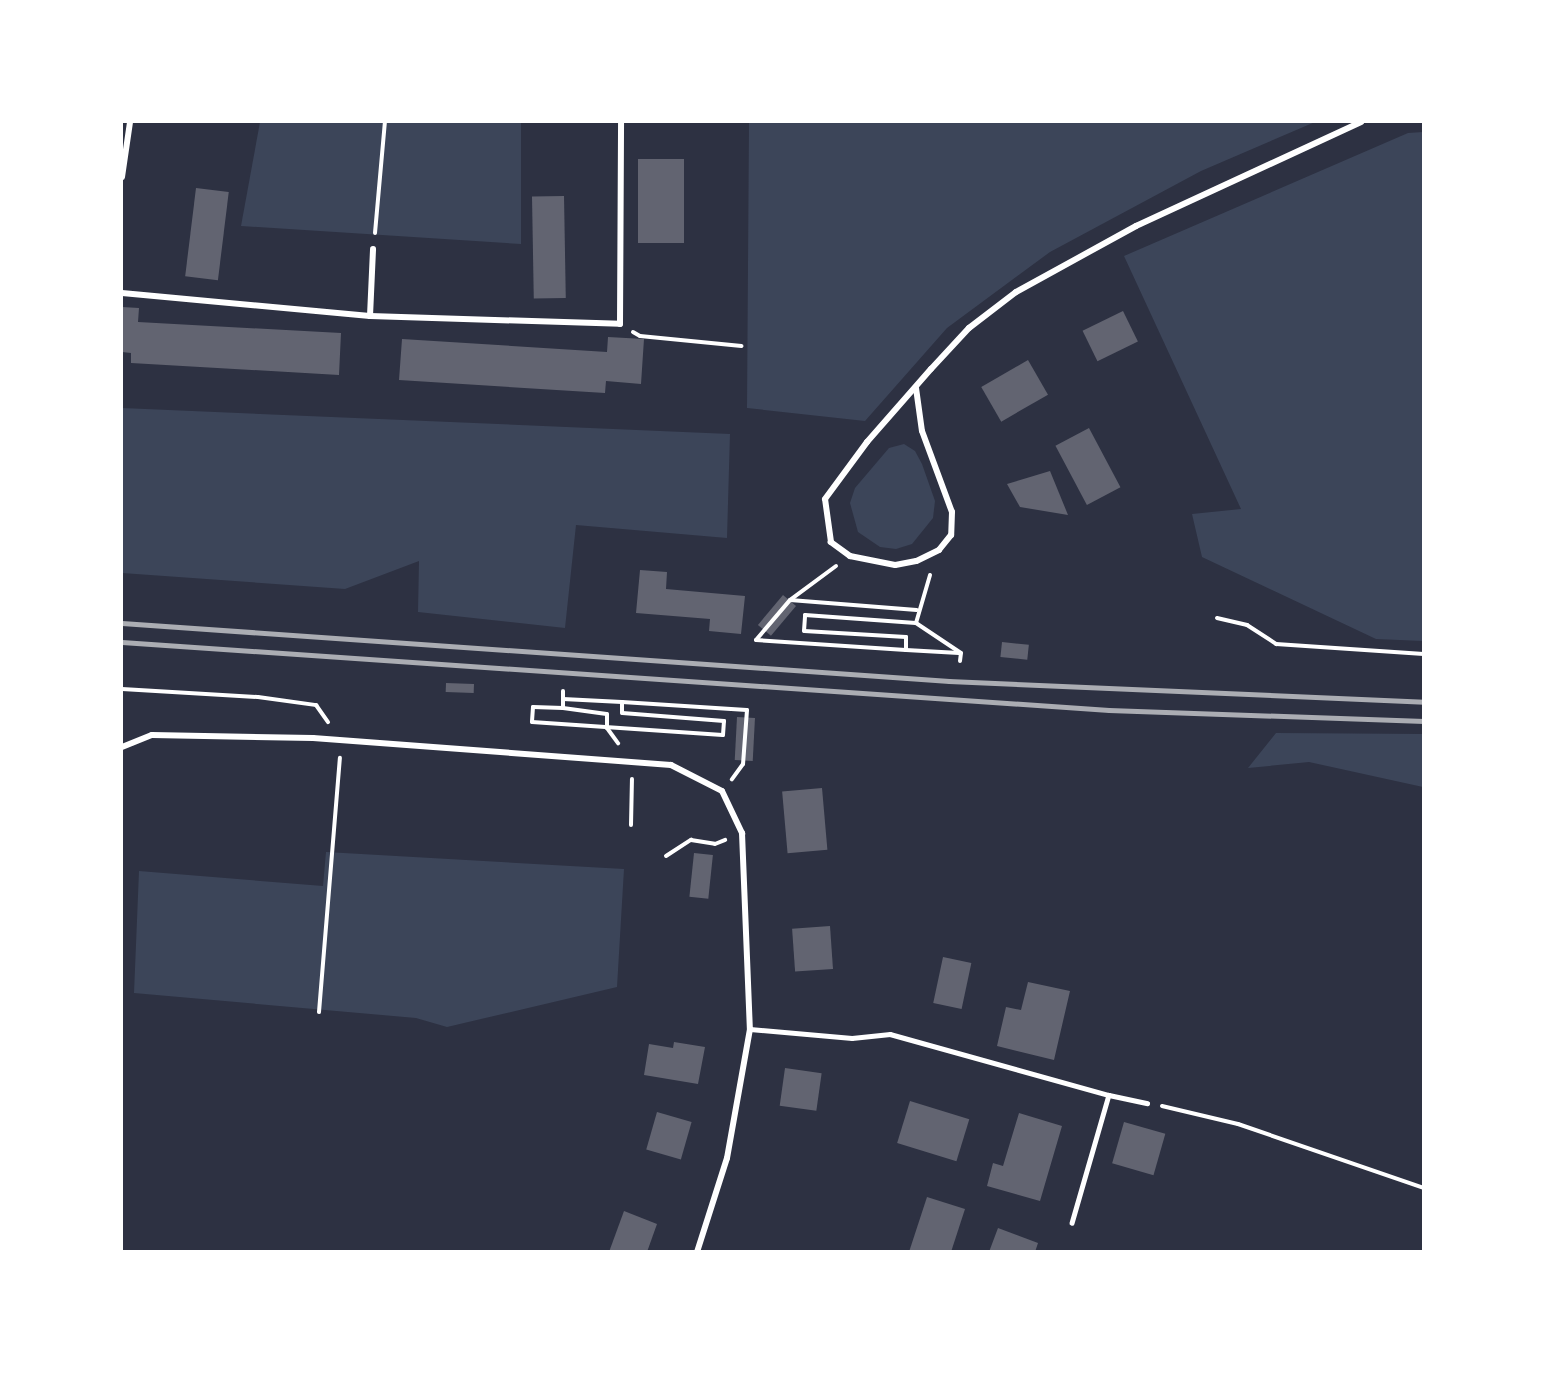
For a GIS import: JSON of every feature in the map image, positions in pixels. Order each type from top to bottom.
[{"type":"street","points":[[122,177],[129,122]]},
{"type":"street","points":[[122,293],[370,316],[620,324],[621,122]]},
{"type":"street","points":[[916,388],[922,430],[952,512],[951,535],[939,550],[916,561],[895,564],[850,556],[831,542],[825,499],[846,467],[969,328],[1016,292],[1136,225],[1361,122]]},
{"type":"street","points":[[370,316],[373,249]]},
{"type":"street","points":[[122,747],[152,735],[341,740],[671,765],[722,791],[742,833],[750,1029],[727,1158],[698,1251]]},
{"type":"lane","points":[[750,1029],[852,1038],[890,1034],[1109,1095],[1147,1102]]},
{"type":"lane","points":[[1072,1223],[1109,1095]]},
{"type":"path","points":[[373,249],[385,122]]},
{"type":"path","points":[[620,324],[640,336],[742,346]]},
{"type":"path","points":[[916,623],[917,610],[939,550]]},
{"type":"path","points":[[850,556],[790,600],[756,640],[961,653]]},
{"type":"path","points":[[790,600],[917,610]]},
{"type":"path","points":[[906,650],[906,636],[804,631],[805,615],[916,623],[961,653]]},
{"type":"path","points":[[1217,618],[1247,625],[1276,644],[1424,654]]},
{"type":"path","points":[[960,661],[961,653]]},
{"type":"path","points":[[122,689],[258,697],[316,705],[341,740],[319,1012]]},
{"type":"path","points":[[563,691],[563,708]]},
{"type":"path","points":[[563,699],[747,710],[744,764]]},
{"type":"path","points":[[607,728],[607,714],[563,708],[533,707],[532,722],[607,728],[723,735],[724,721],[622,713],[622,702]]},
{"type":"path","points":[[631,825],[632,762]]},
{"type":"path","points":[[666,856],[691,840],[715,844],[742,833]]},
{"type":"path","points":[[1147,1102],[1238,1124],[1424,1188]]},
{"type":"shaded area","points":[[260,122],[521,122],[521,244],[241,226]]},
{"type":"shaded area","points":[[749,122],[1315,122],[1201,171],[1050,252],[947,328],[865,421],[747,408]]},
{"type":"shaded area","points":[[1423,132],[1423,641],[1376,639],[1202,557],[1192,514],[1241,509],[1124,256],[1408,133]]},
{"type":"shaded area","points":[[122,408],[730,434],[727,538],[576,525],[565,628],[418,612],[419,561],[345,589],[122,573]]},
{"type":"shaded area","points":[[904,444],[915,451],[922,464],[935,501],[933,518],[912,544],[896,549],[880,547],[858,532],[850,503],[855,488],[889,448]]},
{"type":"shaded area","points":[[1276,733],[1423,734],[1423,787],[1309,762],[1248,768]]},
{"type":"shaded area","points":[[326,852],[624,869],[617,987],[447,1027],[416,1018],[134,993],[139,871],[323,886]]},
{"type":"building","points":[[638,159],[684,159],[684,243],[638,243]]},
{"type":"building","points":[[196,188],[229,192],[218,280],[185,276]]},
{"type":"building","points":[[564,196],[566,298],[534,299],[532,197]]},
{"type":"building","points":[[122,307],[139,308],[138,322],[341,333],[339,375],[131,363],[131,353],[122,352]]},
{"type":"building","points":[[1123,311],[1138,342],[1097,361],[1083,331]]},
{"type":"building","points":[[608,337],[644,339],[641,384],[606,381],[605,393],[399,380],[402,339],[607,352]]},
{"type":"building","points":[[1028,360],[1048,395],[1001,422],[981,387]]},
{"type":"building","points":[[1089,428],[1120,487],[1087,505],[1055,446]]},
{"type":"building","points":[[1050,471],[1068,515],[1020,507],[1007,484]]},
{"type":"building","points":[[640,570],[667,572],[666,589],[745,596],[741,634],[709,631],[710,619],[636,613]]},
{"type":"building","points":[[783,595],[796,606],[771,636],[758,625]]},
{"type":"building","points":[[1002,642],[1029,645],[1027,660],[1000,657]]},
{"type":"building","points":[[446,683],[474,684],[474,693],[446,692]]},
{"type":"building","points":[[737,717],[755,718],[753,761],[735,760]]},
{"type":"building","points":[[822,788],[827,850],[788,853],[782,791]]},
{"type":"building","points":[[694,853],[713,855],[708,899],[689,897]]},
{"type":"building","points":[[830,926],[833,969],[795,972],[792,929]]},
{"type":"building","points":[[943,957],[971,963],[962,1009],[933,1003]]},
{"type":"building","points":[[1028,982],[1070,991],[1054,1060],[997,1046],[1006,1007],[1021,1010]]},
{"type":"building","points":[[674,1042],[705,1047],[698,1084],[644,1075],[649,1044],[673,1048]]},
{"type":"building","points":[[785,1068],[822,1073],[816,1111],[780,1106]]},
{"type":"building","points":[[910,1101],[969,1119],[956,1161],[897,1143]]},
{"type":"building","points":[[657,1112],[692,1122],[681,1159],[646,1149]]},
{"type":"building","points":[[1019,1113],[1062,1126],[1040,1201],[987,1186],[993,1163],[1003,1166]]},
{"type":"building","points":[[1124,1122],[1165,1134],[1153,1175],[1112,1163]]},
{"type":"building","points":[[927,1197],[965,1209],[951,1252],[909,1252]]},
{"type":"building","points":[[624,1211],[657,1224],[647,1252],[609,1252]]},
{"type":"building","points":[[998,1228],[1038,1243],[1035,1252],[989,1252]]},
{"type":"railway","points":[[122,623],[949,681],[1424,702]]},
{"type":"railway","points":[[122,642],[1109,710],[1424,721]]}]
